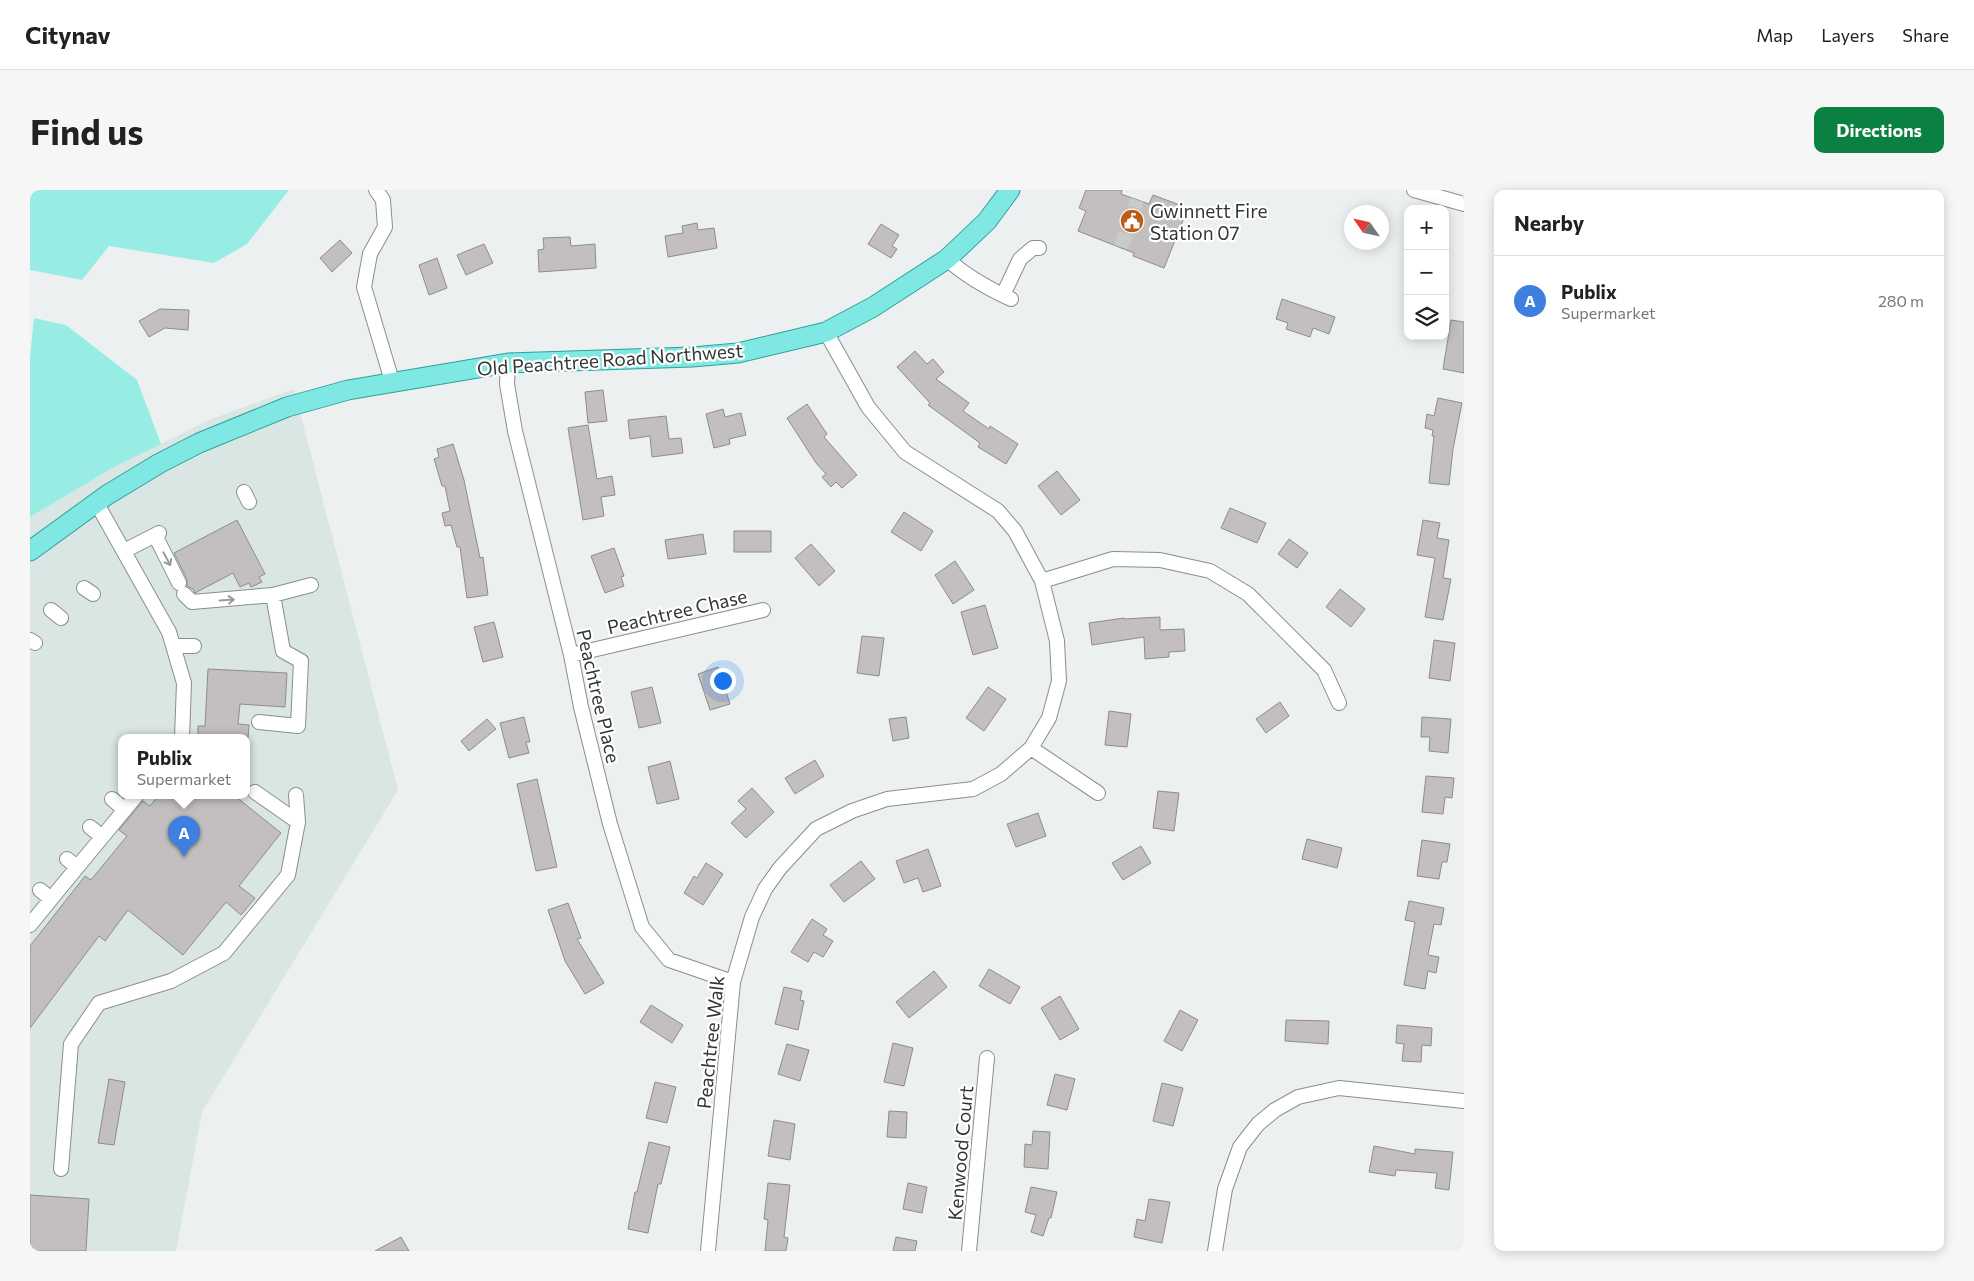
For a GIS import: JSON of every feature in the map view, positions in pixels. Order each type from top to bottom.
[{"type":"main road","name":"Old Peachtree Road Northwest","points":[[30,550],[96,502],[160,463],[199,443],[287,407],[348,390],[392,381],[508,363],[690,357],[738,353],[826,332],[873,307],[947,259],[987,221],[1010,190]]},
{"type":"street","points":[[376,190],[383,200],[385,227],[370,254],[364,287],[392,381]]},
{"type":"street","points":[[1414,190],[1464,204]]},
{"type":"street","points":[[947,259],[964,274],[1007,297],[1020,259],[1034,248],[1039,248]]},
{"type":"street","name":"Peachtree Walk","points":[[708,1251],[734,982],[752,917],[765,888],[780,868],[816,829],[852,811],[887,799],[973,789],[1001,774],[1031,748],[1049,718],[1059,681],[1057,641],[1042,581],[1015,531],[998,511],[905,452],[868,407],[826,332]]},
{"type":"street","name":"Peachtree Place","points":[[508,363],[507,384],[515,431],[571,655],[581,707],[610,824],[642,927],[669,960],[734,982]]},
{"type":"street","points":[[96,502],[169,632],[174,658],[184,683],[178,712],[181,734]]},
{"type":"street","points":[[124,551],[157,534],[182,588],[192,602],[311,585]]},
{"type":"street","points":[[1042,581],[1113,559],[1160,560],[1210,571],[1248,594],[1324,670],[1339,703]]},
{"type":"street","points":[[259,722],[298,726],[301,660],[283,651],[280,590]]},
{"type":"street","name":"Peachtree Chase","points":[[571,655],[763,610]]},
{"type":"street","points":[[174,658],[194,646]]},
{"type":"street","points":[[1031,748],[1098,793]]},
{"type":"street","points":[[255,792],[298,822]]},
{"type":"street","points":[[62,1169],[71,1044],[100,1003],[171,981],[224,953],[288,875],[298,822],[296,795]]},
{"type":"street","points":[[112,799],[124,809]]},
{"type":"street","points":[[30,925],[51,899],[72,863],[102,836],[133,799]]},
{"type":"street","points":[[90,827],[102,836]]},
{"type":"street","points":[[40,890],[51,899]]},
{"type":"street","name":"Kenwood Court","points":[[970,1251],[987,1058]]},
{"type":"street","points":[[1215,1251],[1225,1189],[1240,1147],[1258,1124],[1275,1110],[1298,1097],[1339,1088],[1464,1100]]},
{"type":"shaded area","points":[[30,190],[289,190],[247,244],[214,263],[109,246],[82,280],[30,270]]},
{"type":"shaded area","points":[[34,318],[66,325],[137,380],[161,444],[114,467],[30,517],[30,358]]},
{"type":"shaded area","points":[[294,389],[398,790],[202,1112],[176,1251],[30,1251],[30,517],[114,467],[209,420]]},
{"type":"building","name":"Gwinnett Fire Station 07","points":[[1086,190],[1122,190],[1121,194],[1149,204],[1153,195],[1188,208],[1164,268],[1133,256],[1134,253],[1078,231],[1086,211],[1079,208]]},
{"type":"building","points":[[697,223],[698,230],[714,228],[717,248],[668,257],[665,236],[683,233],[682,226]]},
{"type":"building","points":[[881,224],[899,235],[892,246],[897,249],[891,258],[868,244]]},
{"type":"building","points":[[570,237],[571,246],[595,244],[596,268],[539,272],[538,250],[544,249],[543,238]]},
{"type":"building","points":[[340,240],[352,253],[332,272],[320,258]]},
{"type":"building","points":[[484,244],[493,263],[466,275],[457,255]]},
{"type":"building","points":[[437,258],[447,288],[429,295],[419,265]]},
{"type":"building","points":[[1282,299],[1335,317],[1329,334],[1313,328],[1310,337],[1286,329],[1288,323],[1276,319]]},
{"type":"building","points":[[160,309],[189,310],[188,330],[165,328],[149,337],[139,321]]},
{"type":"building","points":[[1451,320],[1464,322],[1464,373],[1443,369]]},
{"type":"building","points":[[915,351],[927,364],[933,359],[944,372],[936,379],[969,403],[963,411],[989,429],[990,426],[1018,444],[1006,464],[978,447],[980,443],[928,405],[930,403],[897,367]]},
{"type":"building","points":[[603,390],[607,421],[588,423],[585,392]]},
{"type":"building","points":[[1438,398],[1462,403],[1453,449],[1449,485],[1429,483],[1434,436],[1432,436],[1433,430],[1425,428],[1427,414],[1434,416]]},
{"type":"building","points":[[807,404],[827,434],[824,437],[857,475],[842,488],[836,482],[831,487],[822,477],[826,474],[816,463],[787,418]]},
{"type":"building","points":[[723,409],[725,417],[741,413],[746,435],[729,439],[730,444],[714,448],[706,414]]},
{"type":"building","points":[[666,416],[669,439],[681,438],[683,453],[652,457],[650,436],[630,439],[628,420]]},
{"type":"building","points":[[588,425],[597,479],[612,476],[615,495],[601,497],[604,516],[583,520],[568,428]]},
{"type":"building","points":[[453,444],[464,480],[480,558],[483,557],[488,595],[467,598],[460,547],[457,547],[451,525],[445,526],[442,513],[450,511],[445,486],[442,486],[434,459],[439,457],[437,449]]},
{"type":"building","points":[[1057,471],[1080,500],[1061,515],[1038,486]]},
{"type":"building","points":[[1230,508],[1266,523],[1257,543],[1221,528]]},
{"type":"building","points":[[904,512],[933,531],[921,551],[891,532]]},
{"type":"building","points":[[237,520],[265,574],[259,577],[262,582],[251,587],[249,583],[240,587],[233,573],[195,593],[193,589],[187,586],[187,579],[174,553]]},
{"type":"building","points":[[1423,520],[1440,523],[1437,538],[1449,540],[1443,578],[1451,579],[1443,620],[1425,617],[1435,558],[1417,555]]},
{"type":"building","points":[[734,531],[771,531],[771,552],[734,552]]},
{"type":"building","points":[[703,534],[706,554],[668,559],[665,540]]},
{"type":"building","points":[[1289,539],[1308,553],[1297,568],[1278,554]]},
{"type":"building","points":[[811,544],[835,571],[819,586],[795,558]]},
{"type":"building","points":[[614,548],[624,576],[621,577],[624,586],[605,593],[591,556]]},
{"type":"building","points":[[955,561],[974,590],[953,604],[935,575]]},
{"type":"building","points":[[1340,589],[1365,609],[1351,627],[1326,607]]},
{"type":"building","points":[[985,605],[998,648],[973,655],[961,612]]},
{"type":"building","points":[[1160,617],[1160,630],[1184,629],[1185,651],[1169,652],[1169,657],[1145,659],[1144,637],[1092,645],[1089,623],[1124,618]]},
{"type":"building","points":[[494,622],[503,657],[483,662],[474,627]]},
{"type":"building","points":[[862,636],[884,638],[879,676],[857,673]]},
{"type":"building","points":[[1434,640],[1455,643],[1450,681],[1429,678]]},
{"type":"building","points":[[718,667],[730,704],[710,710],[698,674]]},
{"type":"building","points":[[208,669],[287,673],[285,707],[240,704],[238,724],[249,725],[248,734],[198,734],[198,726],[205,726]]},
{"type":"building","points":[[652,687],[661,723],[639,728],[631,692]]},
{"type":"building","points":[[988,687],[1006,699],[984,731],[966,718]]},
{"type":"building","points":[[1280,702],[1289,716],[1266,733],[1256,719]]},
{"type":"building","points":[[1109,711],[1131,714],[1127,747],[1105,745]]},
{"type":"building","points":[[524,717],[530,742],[526,742],[529,753],[509,758],[500,723]]},
{"type":"building","points":[[906,717],[909,738],[893,741],[889,719]]},
{"type":"building","points":[[1422,717],[1451,719],[1448,753],[1429,751],[1430,737],[1421,737]]},
{"type":"building","points":[[487,719],[496,729],[469,751],[461,741]]},
{"type":"building","points":[[815,760],[824,776],[795,794],[785,778]]},
{"type":"building","points":[[670,761],[679,799],[657,804],[648,767]]},
{"type":"building","points":[[1426,776],[1454,778],[1452,798],[1445,797],[1443,814],[1422,812]]},
{"type":"building","points":[[537,779],[557,867],[536,871],[517,784]]},
{"type":"building","points":[[752,788],[774,812],[746,838],[731,823],[746,809],[738,801]]},
{"type":"building","points":[[1158,791],[1179,793],[1174,831],[1153,828]]},
{"type":"building","points":[[156,799],[239,799],[281,833],[239,886],[255,898],[241,915],[226,902],[183,955],[128,910],[105,941],[99,936],[30,1028],[30,946],[85,876],[91,880],[127,836],[119,830],[143,801],[150,806]]},
{"type":"building","points":[[1038,813],[1046,836],[1016,847],[1007,824]]},
{"type":"building","points":[[1307,839],[1342,848],[1337,868],[1302,859]]},
{"type":"building","points":[[1422,840],[1450,844],[1447,862],[1442,862],[1439,879],[1417,876]]},
{"type":"building","points":[[1141,846],[1151,863],[1123,880],[1112,863]]},
{"type":"building","points":[[928,849],[941,886],[923,892],[918,878],[904,883],[896,861]]},
{"type":"building","points":[[861,861],[875,879],[844,902],[830,885]]},
{"type":"building","points":[[706,863],[723,874],[703,905],[684,893],[694,876],[697,878]]},
{"type":"building","points":[[1409,901],[1444,908],[1441,925],[1434,924],[1428,955],[1439,957],[1436,973],[1428,971],[1425,989],[1404,985],[1415,922],[1405,920]]},
{"type":"building","points":[[568,903],[581,938],[577,939],[604,983],[585,994],[565,961],[548,910]]},
{"type":"building","points":[[812,919],[827,929],[823,935],[833,941],[823,957],[814,952],[808,962],[791,952]]},
{"type":"building","points":[[989,969],[1020,987],[1010,1004],[979,986]]},
{"type":"building","points":[[934,971],[947,987],[909,1018],[896,1002]]},
{"type":"building","points":[[784,987],[802,991],[800,1000],[804,1001],[798,1030],[775,1024]]},
{"type":"building","points":[[1060,996],[1079,1029],[1060,1040],[1041,1008]]},
{"type":"building","points":[[651,1005],[683,1025],[672,1043],[640,1022]]},
{"type":"building","points":[[1180,1010],[1198,1020],[1182,1051],[1164,1041]]},
{"type":"building","points":[[1286,1020],[1329,1021],[1328,1044],[1285,1041]]},
{"type":"building","points":[[1397,1025],[1432,1028],[1431,1046],[1422,1045],[1421,1062],[1402,1061],[1404,1044],[1396,1043]]},
{"type":"building","points":[[893,1043],[913,1048],[904,1086],[884,1082]]},
{"type":"building","points":[[787,1044],[809,1050],[800,1081],[778,1074]]},
{"type":"building","points":[[1055,1074],[1075,1079],[1067,1110],[1047,1105]]},
{"type":"building","points":[[109,1079],[125,1082],[114,1145],[98,1143]]},
{"type":"building","points":[[655,1082],[676,1087],[667,1123],[646,1118]]},
{"type":"building","points":[[1162,1083],[1183,1088],[1173,1126],[1153,1121]]},
{"type":"building","points":[[889,1111],[907,1112],[906,1138],[887,1137]]},
{"type":"building","points":[[774,1120],[795,1124],[790,1160],[768,1156]]},
{"type":"building","points":[[1033,1131],[1050,1132],[1048,1169],[1024,1167],[1025,1144],[1032,1145]]},
{"type":"building","points":[[649,1142],[670,1147],[661,1184],[658,1184],[648,1233],[628,1229],[635,1192],[637,1192]]},
{"type":"building","points":[[1374,1146],[1415,1154],[1415,1149],[1453,1152],[1449,1190],[1435,1188],[1437,1173],[1396,1170],[1395,1176],[1369,1172]]},
{"type":"building","points":[[768,1183],[790,1185],[784,1237],[788,1238],[786,1251],[765,1251],[768,1220],[764,1219]]},
{"type":"building","points":[[908,1183],[927,1187],[922,1213],[903,1209]]},
{"type":"building","points":[[1031,1187],[1057,1192],[1051,1218],[1049,1218],[1043,1236],[1031,1232],[1036,1215],[1025,1212]]},
{"type":"building","points":[[30,1195],[89,1199],[86,1251],[30,1251]]},
{"type":"building","points":[[1149,1199],[1170,1202],[1162,1243],[1134,1237],[1137,1219],[1145,1221]]},
{"type":"building","points":[[401,1237],[409,1251],[375,1251]]},
{"type":"building","points":[[896,1237],[917,1241],[915,1251],[893,1251]]},
{"type":"tunnel","points":[[1121,247],[1137,200]]},
{"type":"place","name":"Gwinnett Fire Station 07","points":[[1132,221]]},
{"type":"place","name":"Publix","points":[[184,857]]}]
